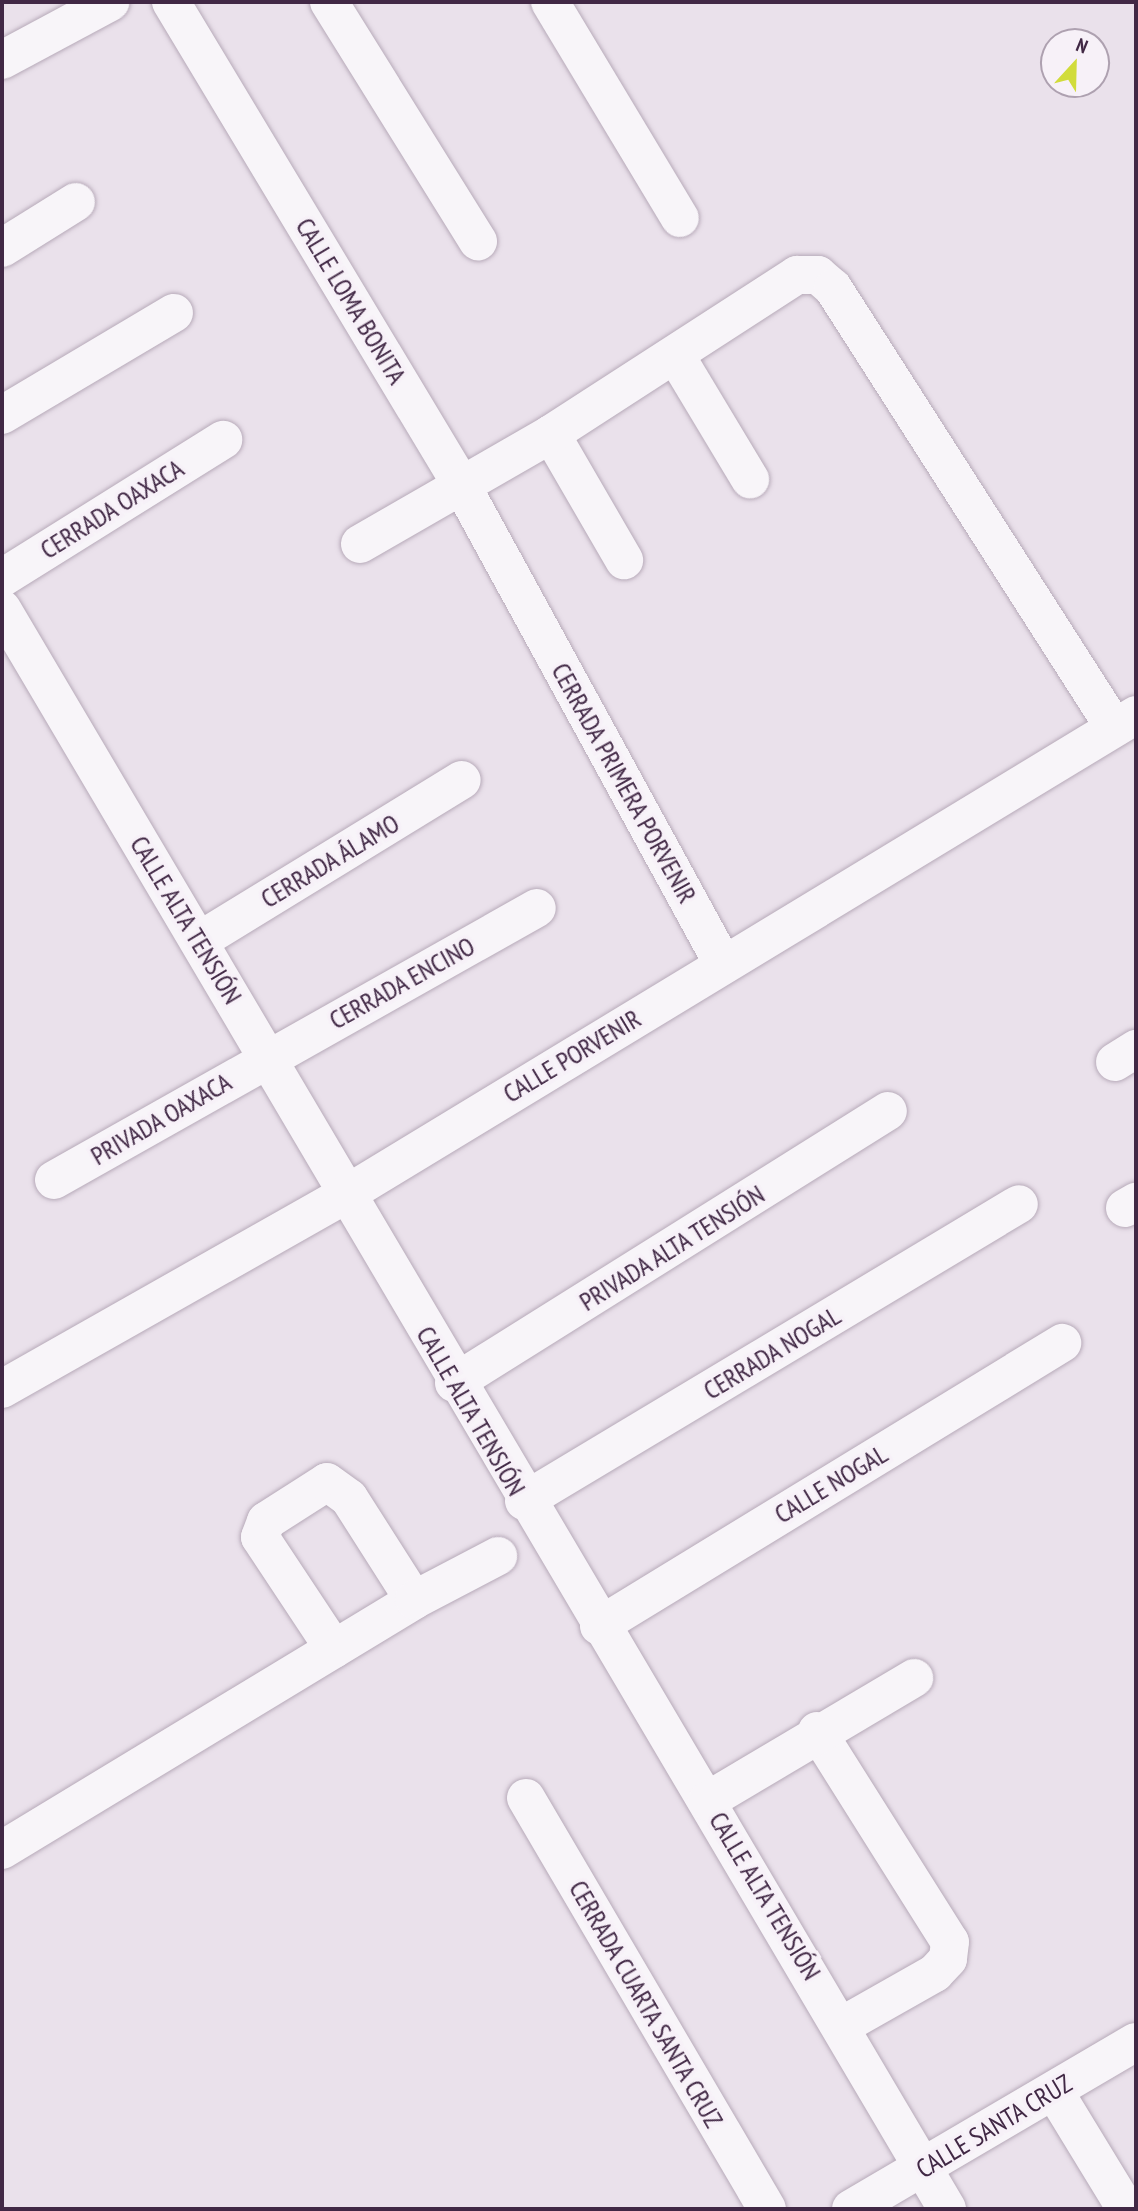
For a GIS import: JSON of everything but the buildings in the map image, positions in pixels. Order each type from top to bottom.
[{"type":"street","points":[[2,60],[110,2]]},
{"type":"street","name":"CALLE LOMA BONITA","points":[[172,2],[462,486],[526,603]]},
{"type":"street","points":[[329,2],[478,240]]},
{"type":"street","points":[[550,2],[680,218]]},
{"type":"street","points":[[2,248],[76,202]]},
{"type":"street","points":[[360,544],[551,434],[676,356],[797,275],[818,275],[833,288],[1125,721]]},
{"type":"street","points":[[2,415],[174,313]]},
{"type":"street","points":[[676,356],[750,479]]},
{"type":"street","points":[[551,434],[624,560]]},
{"type":"street","name":"CERRADA OAXACA","points":[[2,578],[223,440]]},
{"type":"street","name":"CERRADA PRIMERA PORVENIR","points":[[526,603],[723,964]]},
{"type":"street","name":"CALLE ALTA TENSIÓN","points":[[2,609],[268,1058],[454,1383],[843,2025],[947,2209]]},
{"type":"street","name":"CALLE PORVENIR","points":[[2,1389],[345,1195],[1125,721]]},
{"type":"street","name":"CERRADA ÁLAMO","points":[[199,941],[462,780]]},
{"type":"street","name":"CERRADA ENCINO","points":[[268,1058],[537,908]]},
{"type":"street","name":"PRIVADA OAXACA","points":[[54,1180],[268,1058]]},
{"type":"street","name":"PRIVADA ALTA TENSIÓN","points":[[454,1383],[888,1111]]},
{"type":"street","name":"CERRADA NOGAL","points":[[524,1501],[1019,1204]]},
{"type":"street","name":"CALLE NOGAL","points":[[599,1626],[1062,1343]]},
{"type":"street","points":[[334,1648],[260,1537],[266,1521],[327,1482],[349,1498],[414,1600]]},
{"type":"street","points":[[2,1850],[414,1600],[498,1556]]},
{"type":"street","points":[[708,1801],[817,1731],[914,1678]]},
{"type":"street","points":[[817,1731],[950,1942],[948,1959],[935,1973],[843,2025]]},
{"type":"street","name":"CERRADA CUARTA SANTA CRUZ","points":[[526,1798],[767,2209]]},
{"type":"street","name":"CALLE SANTA CRUZ","points":[[851,2209],[1136,2042]]},
{"type":"street","points":[[1054,2091],[1126,2209]]}]
